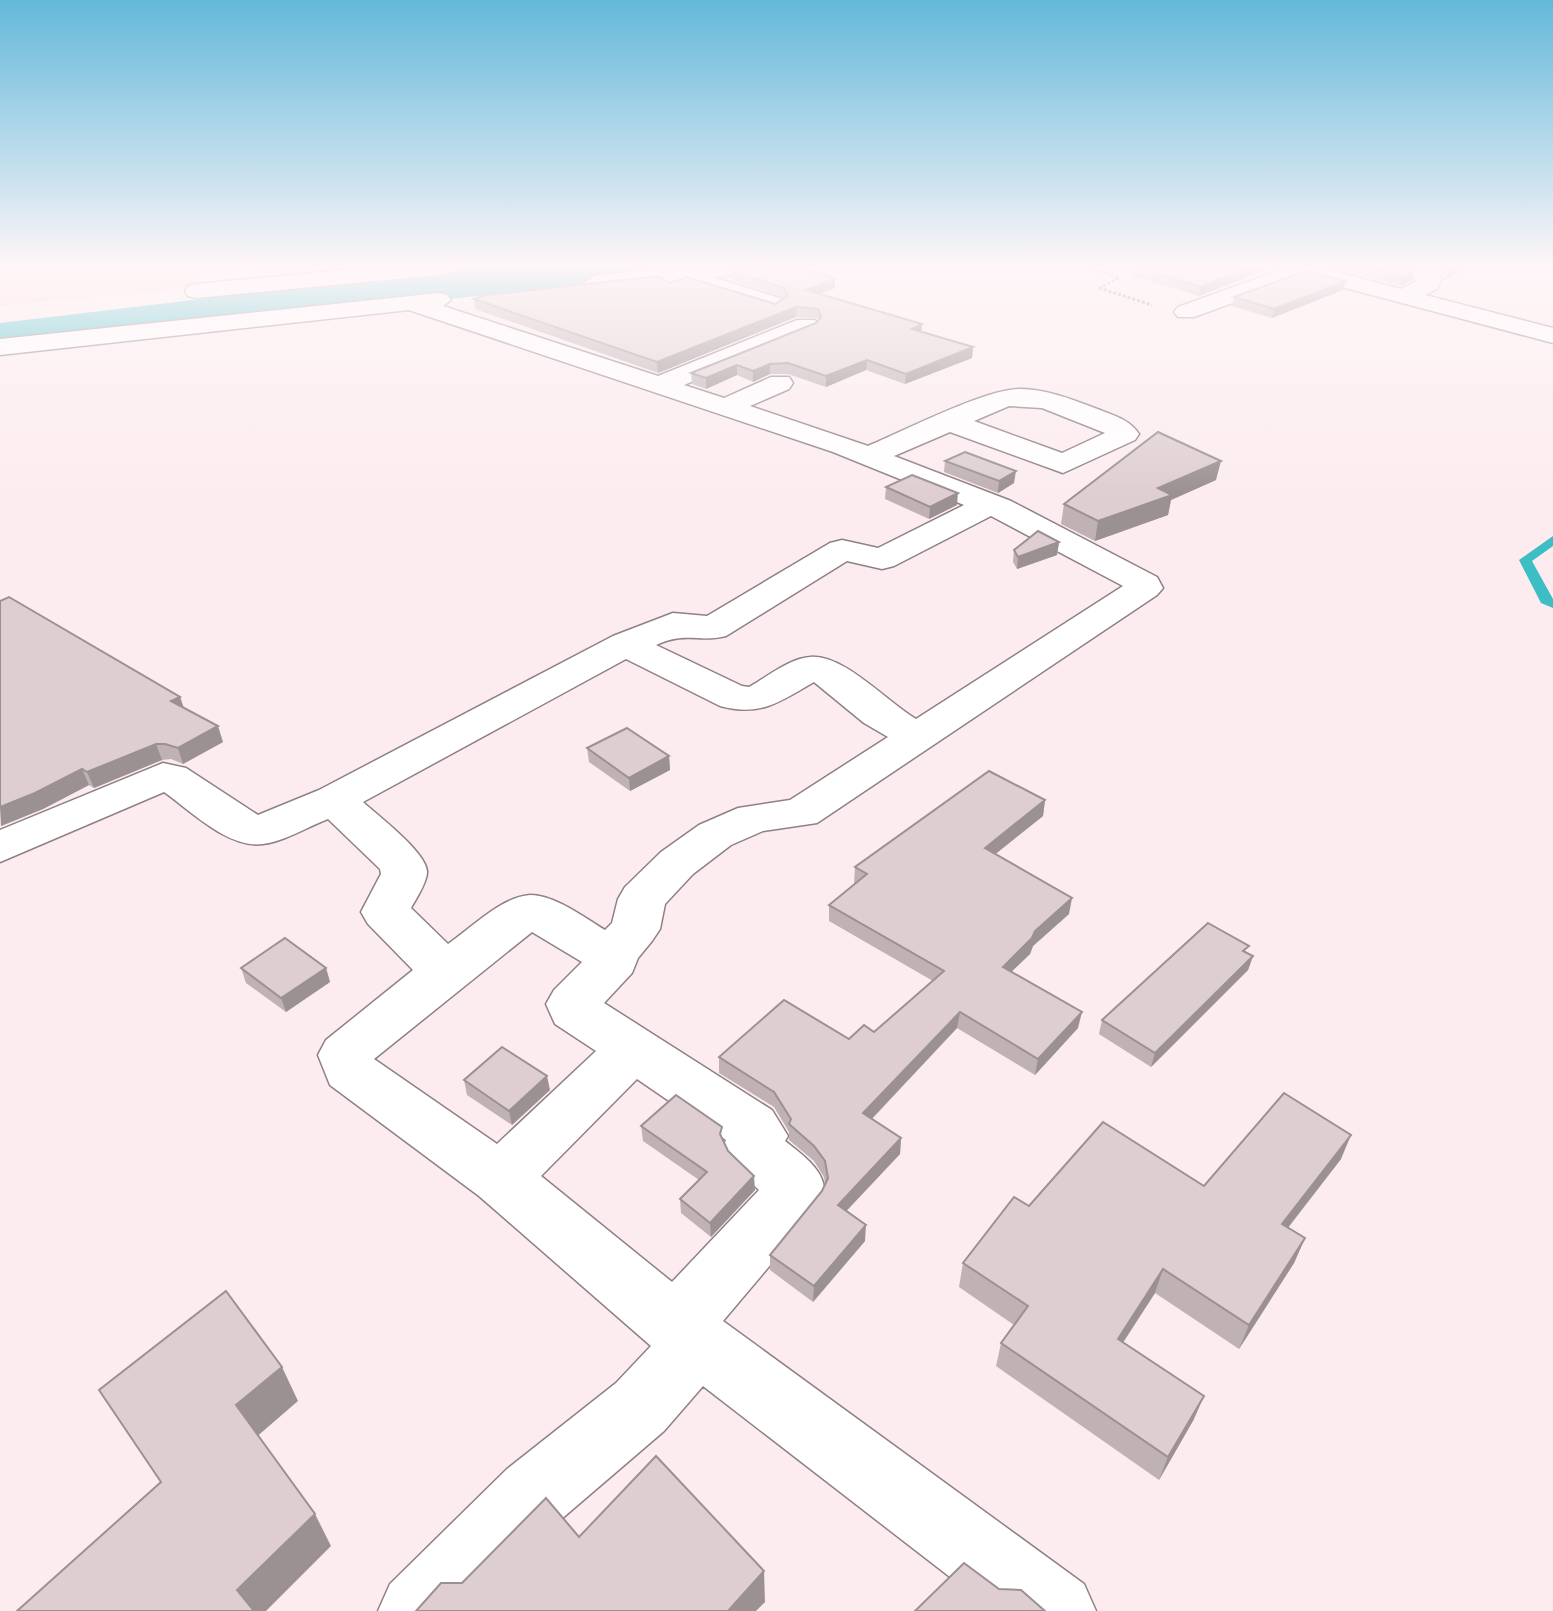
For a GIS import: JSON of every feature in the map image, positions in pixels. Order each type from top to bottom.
[{"type":"street","points":[[0,347],[45,342]]},
{"type":"street","points":[[529,342],[869,456],[1041,527],[1077,551],[1139,579],[1145,588],[801,813],[754,818],[715,835],[677,863],[642,899],[635,929],[611,956]]},
{"type":"street","points":[[659,385],[764,342]]},
{"type":"street","points":[[726,407],[780,383]]},
{"type":"street","points":[[869,456],[950,422],[1018,395],[1081,413],[1121,429],[1125,434],[1063,464],[950,422]]},
{"type":"street","points":[[0,847],[163,776],[171,777],[248,829],[261,830],[334,800],[626,644],[673,624],[703,630],[713,628],[842,550],[882,559],[989,505]]},
{"type":"street","points":[[626,644],[734,698],[746,700],[779,688],[812,668],[821,670],[845,685],[878,714],[916,737]]},
{"type":"street","points":[[334,800],[402,864],[404,874],[385,912],[446,972]]},
{"type":"street","points":[[417,1611],[533,1495],[640,1407],[687,1334],[794,1194],[792,1183],[756,1154],[752,1147],[759,1136],[752,1127],[573,1008],[572,1004],[614,960],[531,912],[521,916],[446,972],[352,1047],[345,1055],[349,1070],[500,1178],[687,1334],[1057,1611]]},
{"type":"street","points":[[500,1178],[632,1050]]},
{"type":"building","points":[[599,342],[707,342],[657,362]]},
{"type":"building","points":[[768,342],[957,342],[973,347],[906,374],[867,360],[826,376],[788,363],[770,364],[753,371],[737,365],[706,378],[691,373]]},
{"type":"building","points":[[1158,432],[1221,461],[1158,488],[1172,495],[1098,521],[1064,504]]},
{"type":"building","points":[[965,452],[1016,471],[999,481],[945,461]]},
{"type":"building","points":[[912,475],[958,493],[930,507],[886,487]]},
{"type":"building","points":[[1038,531],[1059,542],[1018,557],[1014,550]]},
{"type":"building","points":[[9,597],[180,697],[171,701],[218,726],[178,748],[156,744],[87,772],[82,769],[0,807],[0,601]]},
{"type":"building","points":[[627,728],[669,756],[629,778],[587,748]]},
{"type":"building","points":[[989,771],[1045,800],[985,848],[1072,898],[1035,931],[1032,938],[1003,967],[1082,1012],[1038,1059],[960,1012],[863,1113],[901,1138],[838,1205],[866,1225],[814,1286],[770,1255],[822,1191],[828,1178],[825,1161],[814,1146],[789,1124],[791,1119],[774,1092],[719,1057],[784,1000],[849,1039],[864,1025],[874,1032],[944,971],[829,905],[867,874],[855,867]]},
{"type":"building","points":[[1208,923],[1249,946],[1243,951],[1253,956],[1155,1053],[1102,1020]]},
{"type":"building","points":[[285,938],[326,968],[281,998],[241,968]]},
{"type":"building","points":[[502,1047],[547,1076],[509,1111],[464,1080]]},
{"type":"building","points":[[1284,1093],[1351,1135],[1282,1224],[1305,1238],[1249,1325],[1163,1269],[1118,1339],[1204,1396],[1168,1457],[1001,1343],[1028,1306],[963,1263],[1014,1197],[1029,1206],[1103,1122],[1204,1186]]},
{"type":"building","points":[[676,1095],[722,1127],[720,1134],[728,1151],[754,1176],[710,1223],[680,1199],[707,1172],[641,1126]]},
{"type":"building","points":[[226,1291],[282,1367],[236,1405],[315,1514],[237,1590],[254,1611],[17,1611],[161,1482],[99,1390]]},
{"type":"building","points":[[656,1456],[764,1571],[728,1611],[416,1611],[441,1583],[462,1583],[546,1498],[579,1537]]},
{"type":"building","points":[[964,1563],[999,1589],[1021,1590],[1045,1611],[915,1611]]},
{"type":"waterway","points":[[1553,540],[1525,560],[1546,600],[1553,604]]}]
